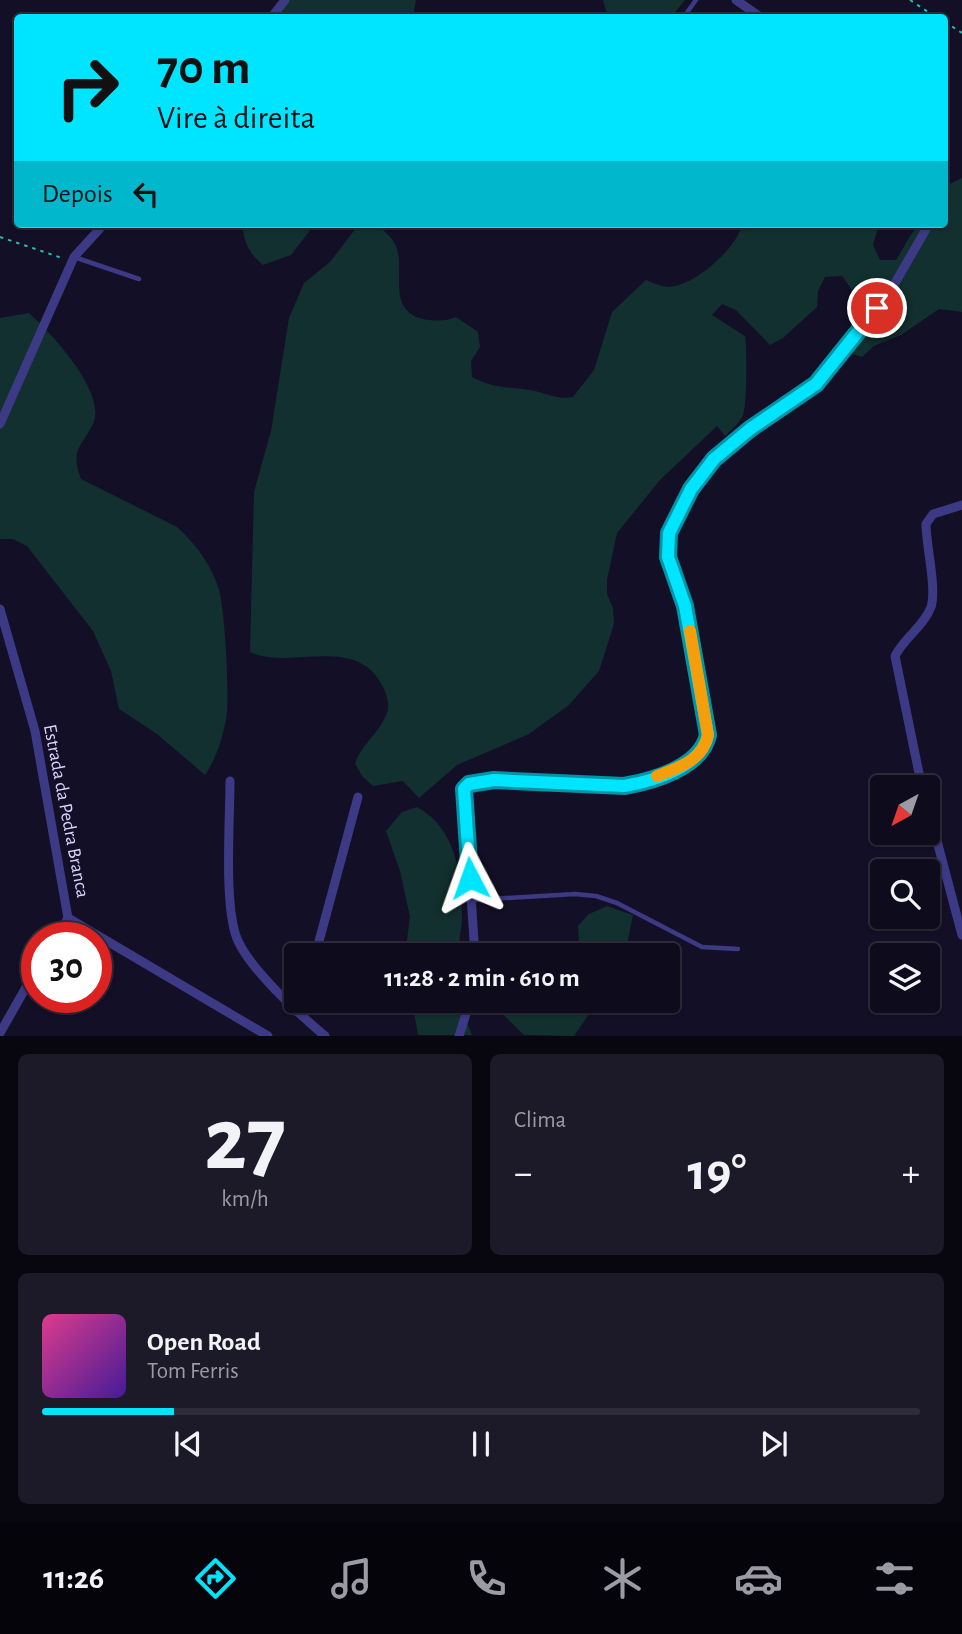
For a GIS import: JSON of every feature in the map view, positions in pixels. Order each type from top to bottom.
[{"type":"street","points":[[274,14],[285,0]]},
{"type":"street","points":[[736,0],[756,14]]},
{"type":"street","points":[[0,424],[74,257],[100,228]]},
{"type":"street","points":[[474,943],[464,789],[469,784],[494,780],[624,786],[642,783],[689,763],[705,748],[708,735],[685,606],[668,557],[667,546],[675,519],[691,489],[714,459],[750,429],[816,384],[891,290],[927,228]]},
{"type":"street","points":[[919,775],[895,656],[902,642],[920,625],[932,606],[926,524],[933,514],[962,505]]},
{"type":"street","name":"Estrada da Pedra Branca","points":[[0,609],[35,731],[68,918],[268,1035]]},
{"type":"street","points":[[230,781],[230,876],[237,939],[284,991]]},
{"type":"street","points":[[319,943],[358,797]]},
{"type":"street","points":[[938,845],[962,934]]},
{"type":"street","points":[[66,922],[68,918]]},
{"type":"street","points":[[0,1033],[21,996]]},
{"type":"street","points":[[304,1013],[325,1035]]},
{"type":"street","points":[[459,1035],[466,1013]]},
{"type":"lane","points":[[74,257],[139,279]]},
{"type":"lane","points":[[471,901],[575,894],[596,896],[617,903],[702,947],[738,949]]},
{"type":"path","points":[[909,0],[931,14]]},
{"type":"path","points":[[0,237],[62,258],[74,257]]},
{"type":"green space","points":[[283,0],[416,0],[414,14],[273,14]]},
{"type":"green space","points":[[603,0],[685,0],[673,14],[607,14]]},
{"type":"green space","points":[[962,178],[962,312],[939,309],[901,335],[874,346],[862,357],[846,352],[869,314],[842,276],[825,277],[818,291],[817,307],[783,338],[770,345],[736,310],[722,304],[712,315],[745,336],[743,415],[725,436],[717,426],[660,480],[617,533],[607,580],[607,594],[613,608],[614,624],[599,671],[569,705],[529,734],[457,765],[419,798],[403,781],[373,786],[362,776],[355,763],[388,710],[388,700],[383,687],[371,671],[357,661],[340,657],[266,657],[250,652],[254,492],[271,431],[289,318],[304,283],[330,262],[356,228],[380,228],[394,241],[399,259],[400,292],[407,310],[415,316],[429,320],[456,317],[478,332],[480,347],[471,361],[472,377],[493,385],[567,398],[573,397],[594,370],[612,312],[646,280],[668,287],[690,281],[723,254],[741,228],[878,228],[873,245],[880,260],[896,260],[918,228],[948,228],[948,185]]},
{"type":"green space","points":[[243,228],[312,228],[291,255],[263,265],[254,256],[244,237]]},
{"type":"green space","points":[[29,313],[75,364],[92,396],[95,411],[93,424],[77,455],[81,479],[177,527],[202,556],[216,581],[225,635],[227,709],[218,749],[205,775],[157,734],[119,709],[111,671],[93,631],[27,546],[13,539],[0,539],[0,318]]},
{"type":"green space","points":[[417,807],[430,816],[449,841],[461,886],[460,943],[407,943],[410,917],[400,871],[386,831],[402,812]]},
{"type":"green space","points":[[607,906],[633,915],[627,943],[579,943],[578,926],[589,914]]},
{"type":"green space","points":[[414,1013],[463,1013],[472,1035],[418,1035]]},
{"type":"green space","points":[[501,1013],[590,1013],[574,1036],[524,1035]]},
{"type":"slow traffic","points":[[657,776],[689,763],[705,748],[708,735],[690,631]]},
{"type":"route","points":[[470,878],[464,789],[469,784],[494,780],[624,786],[642,783],[689,763],[705,748],[708,735],[685,606],[668,557],[669,533],[691,489],[714,459],[750,429],[816,384],[877,308]]}]
